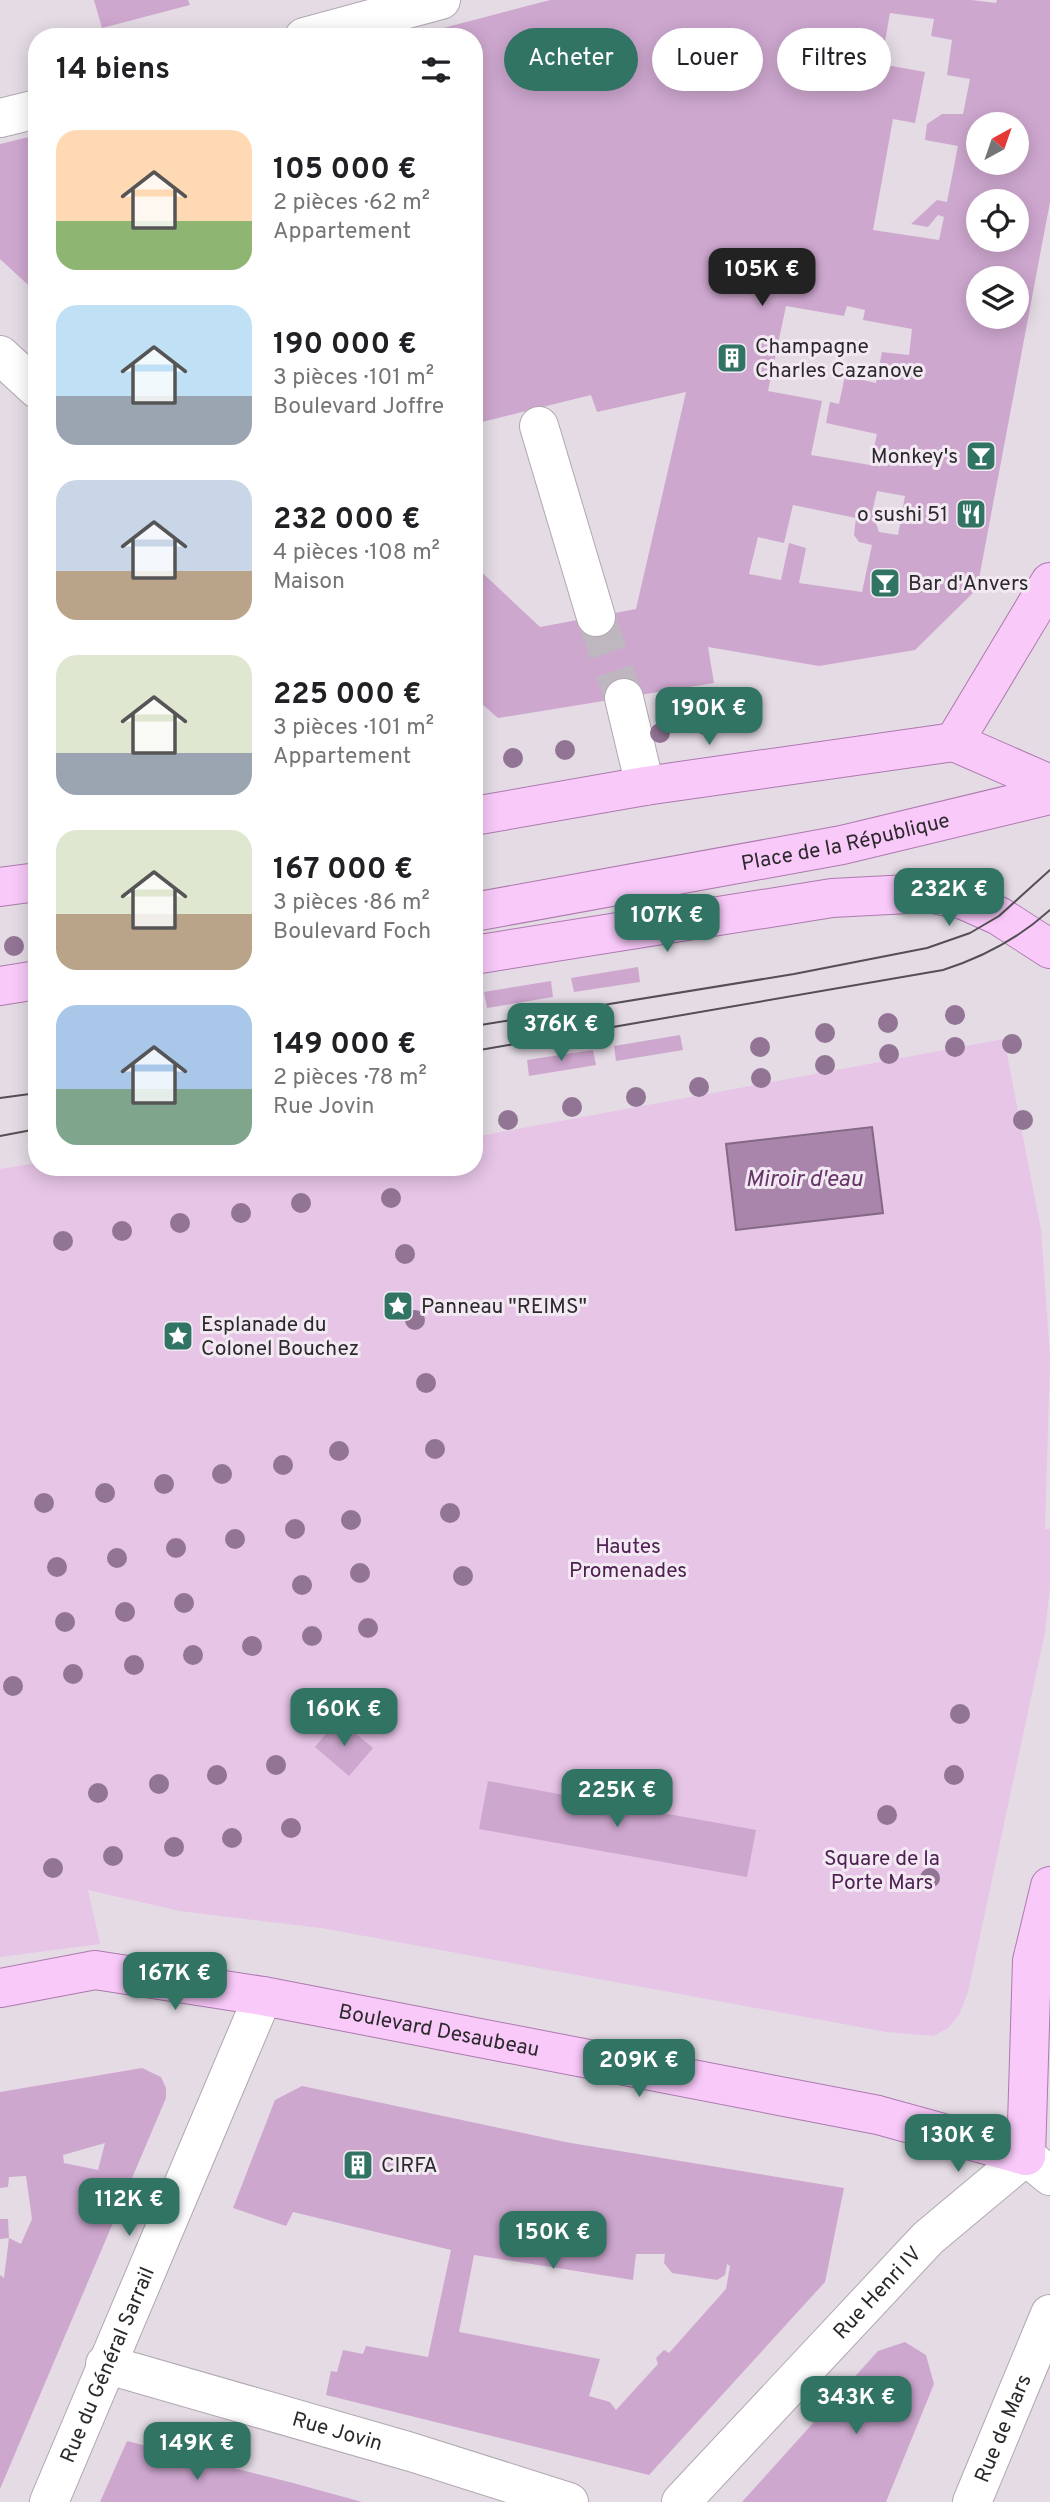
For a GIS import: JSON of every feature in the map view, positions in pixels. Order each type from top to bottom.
[{"type":"main road","points":[[954,742],[1050,582]]},
{"type":"main road","points":[[483,809],[954,742],[1050,784]]},
{"type":"main road","name":"Place de la République","points":[[483,910],[842,845],[1050,795]]},
{"type":"main road","points":[[0,887],[28,883]]},
{"type":"main road","points":[[483,954],[832,898],[928,893],[963,900],[999,916],[1050,949]]},
{"type":"main road","points":[[0,986],[28,981]]},
{"type":"main road","points":[[1038,2166],[1032,1961],[1050,1886]]},
{"type":"main road","name":"Boulevard Desaubeau","points":[[0,1988],[95,1970],[263,1996],[878,2115],[1038,2166]]},
{"type":"main road","points":[[1038,2166],[1050,2117]]},
{"type":"street","points":[[337,28],[441,0]]},
{"type":"street","points":[[0,118],[28,110]]},
{"type":"street","points":[[0,355],[28,381]]},
{"type":"street","points":[[539,426],[596,617]]},
{"type":"street","points":[[624,698],[645,786]]},
{"type":"street","name":"Rue du Général Sarrail","points":[[49,2502],[105,2364],[165,2231],[263,1996]]},
{"type":"street","name":"Rue Henri IV","points":[[681,2502],[928,2238],[1038,2166]]},
{"type":"street","name":"Rue de Mars","points":[[972,2502],[1050,2314]]},
{"type":"street","name":"Rue Jovin","points":[[105,2364],[411,2452],[569,2502]]},
{"type":"green space","name":"Hautes Promenades","points":[[1004,1039],[1041,1230],[1050,1357],[1045,1529],[1050,1529],[1050,1587],[1045,1632],[968,1992],[959,2015],[948,2028],[933,2036],[887,2032],[321,1928],[180,1911],[88,1890],[100,1944],[0,1957],[0,1169],[28,1164],[28,1176],[483,1176],[483,1135]]},
{"type":"water","name":"Miroir d'eau","points":[[872,1127],[883,1213],[736,1230],[726,1144]]},
{"type":"building","points":[[94,0],[188,0],[190,5],[102,28]]},
{"type":"building","points":[[550,0],[971,0],[996,3],[997,0],[1050,0],[1050,202],[1029,313],[1029,266],[966,266],[966,329],[1026,329],[977,589],[915,650],[819,666],[708,647],[714,683],[498,718],[483,705],[483,573],[540,627],[636,609],[686,392],[597,412],[591,395],[483,422],[483,28],[443,28]],"holes":[[[890,13],[934,19],[931,36],[952,40],[947,75],[970,79],[963,114],[942,114],[927,124],[925,140],[958,146],[947,202],[937,200],[911,224],[928,227],[938,215],[944,217],[939,240],[873,230],[893,119],[915,123],[925,72],[891,66],[891,91],[777,91],[777,28],[887,28]],[[786,306],[844,316],[847,306],[865,310],[863,320],[912,329],[909,355],[882,352],[876,383],[845,376],[839,404],[830,402],[826,423],[877,434],[870,465],[811,455],[822,401],[768,391]],[[877,491],[905,496],[898,535],[879,532],[872,512]],[[793,505],[856,518],[854,535],[859,542],[872,545],[862,592],[799,583],[806,548],[789,543],[781,580],[749,574],[758,537],[784,543]]]},
{"type":"building","points":[[28,137],[28,285],[0,259],[0,144]]},
{"type":"building","points":[[638,967],[640,982],[574,992],[571,978]]},
{"type":"building","points":[[551,981],[553,997],[487,1008],[484,992]]},
{"type":"building","points":[[680,1035],[683,1050],[616,1061],[614,1046]]},
{"type":"building","points":[[593,1050],[596,1065],[529,1076],[527,1060]]},
{"type":"building","points":[[338,1719],[373,1748],[349,1776],[315,1747]]},
{"type":"building","points":[[488,1781],[756,1830],[747,1877],[479,1829]]},
{"type":"building","points":[[142,2068],[161,2077],[166,2088],[166,2098],[0,2489],[0,2275],[4,2278],[9,2238],[21,2244],[32,2219],[26,2176],[9,2177],[8,2187],[0,2188],[0,2092]],"holes":[[[105,2143],[98,2170],[64,2163],[63,2155]]]},
{"type":"building","points":[[302,2086],[565,2142],[844,2188],[825,2282],[649,2475],[326,2395],[331,2371],[337,2372],[343,2350],[363,2354],[366,2346],[428,2357],[451,2250],[293,2212],[286,2226],[233,2208],[275,2100]],"holes":[[[636,2254],[665,2254],[664,2263],[672,2273],[717,2280],[725,2275],[727,2264],[730,2266],[726,2289],[669,2353],[664,2350],[656,2358],[658,2364],[616,2410],[610,2402],[589,2396],[600,2359],[459,2332],[474,2255],[633,2280]]]},
{"type":"building","points":[[0,2219],[8,2219],[9,2238],[0,2239]]},
{"type":"building","points":[[905,2342],[926,2355],[934,2384],[886,2502],[742,2502],[878,2351]]},
{"type":"building","points":[[127,2441],[293,2483],[362,2502],[100,2502]]},
{"type":"tunnel","points":[[596,617],[624,698]]},
{"type":"tram line","points":[[483,1025],[794,974],[927,948],[970,933],[999,916],[1050,870]]},
{"type":"tram line","points":[[483,1049],[943,970],[1000,946],[1026,930],[1050,910]]},
{"type":"tram line","points":[[0,1098],[28,1094]]},
{"type":"tram line","points":[[0,1136],[28,1131]]},
{"type":"place","name":"Champagne Charles Cazanove","points":[[732,358]]},
{"type":"place","name":"Monkey's","points":[[981,456]]},
{"type":"place","name":"o sushi 51","points":[[971,514]]},
{"type":"place","name":"Bar d'Anvers","points":[[885,583]]},
{"type":"place","name":"Panneau \"REIMS\"","points":[[398,1306]]},
{"type":"place","name":"Esplanade du Colonel Bouchez","points":[[178,1336]]},
{"type":"place","name":"CIRFA","points":[[358,2165]]},
{"type":"park label","name":"Square de la Porte Mars","points":[[882,1870]]}]
